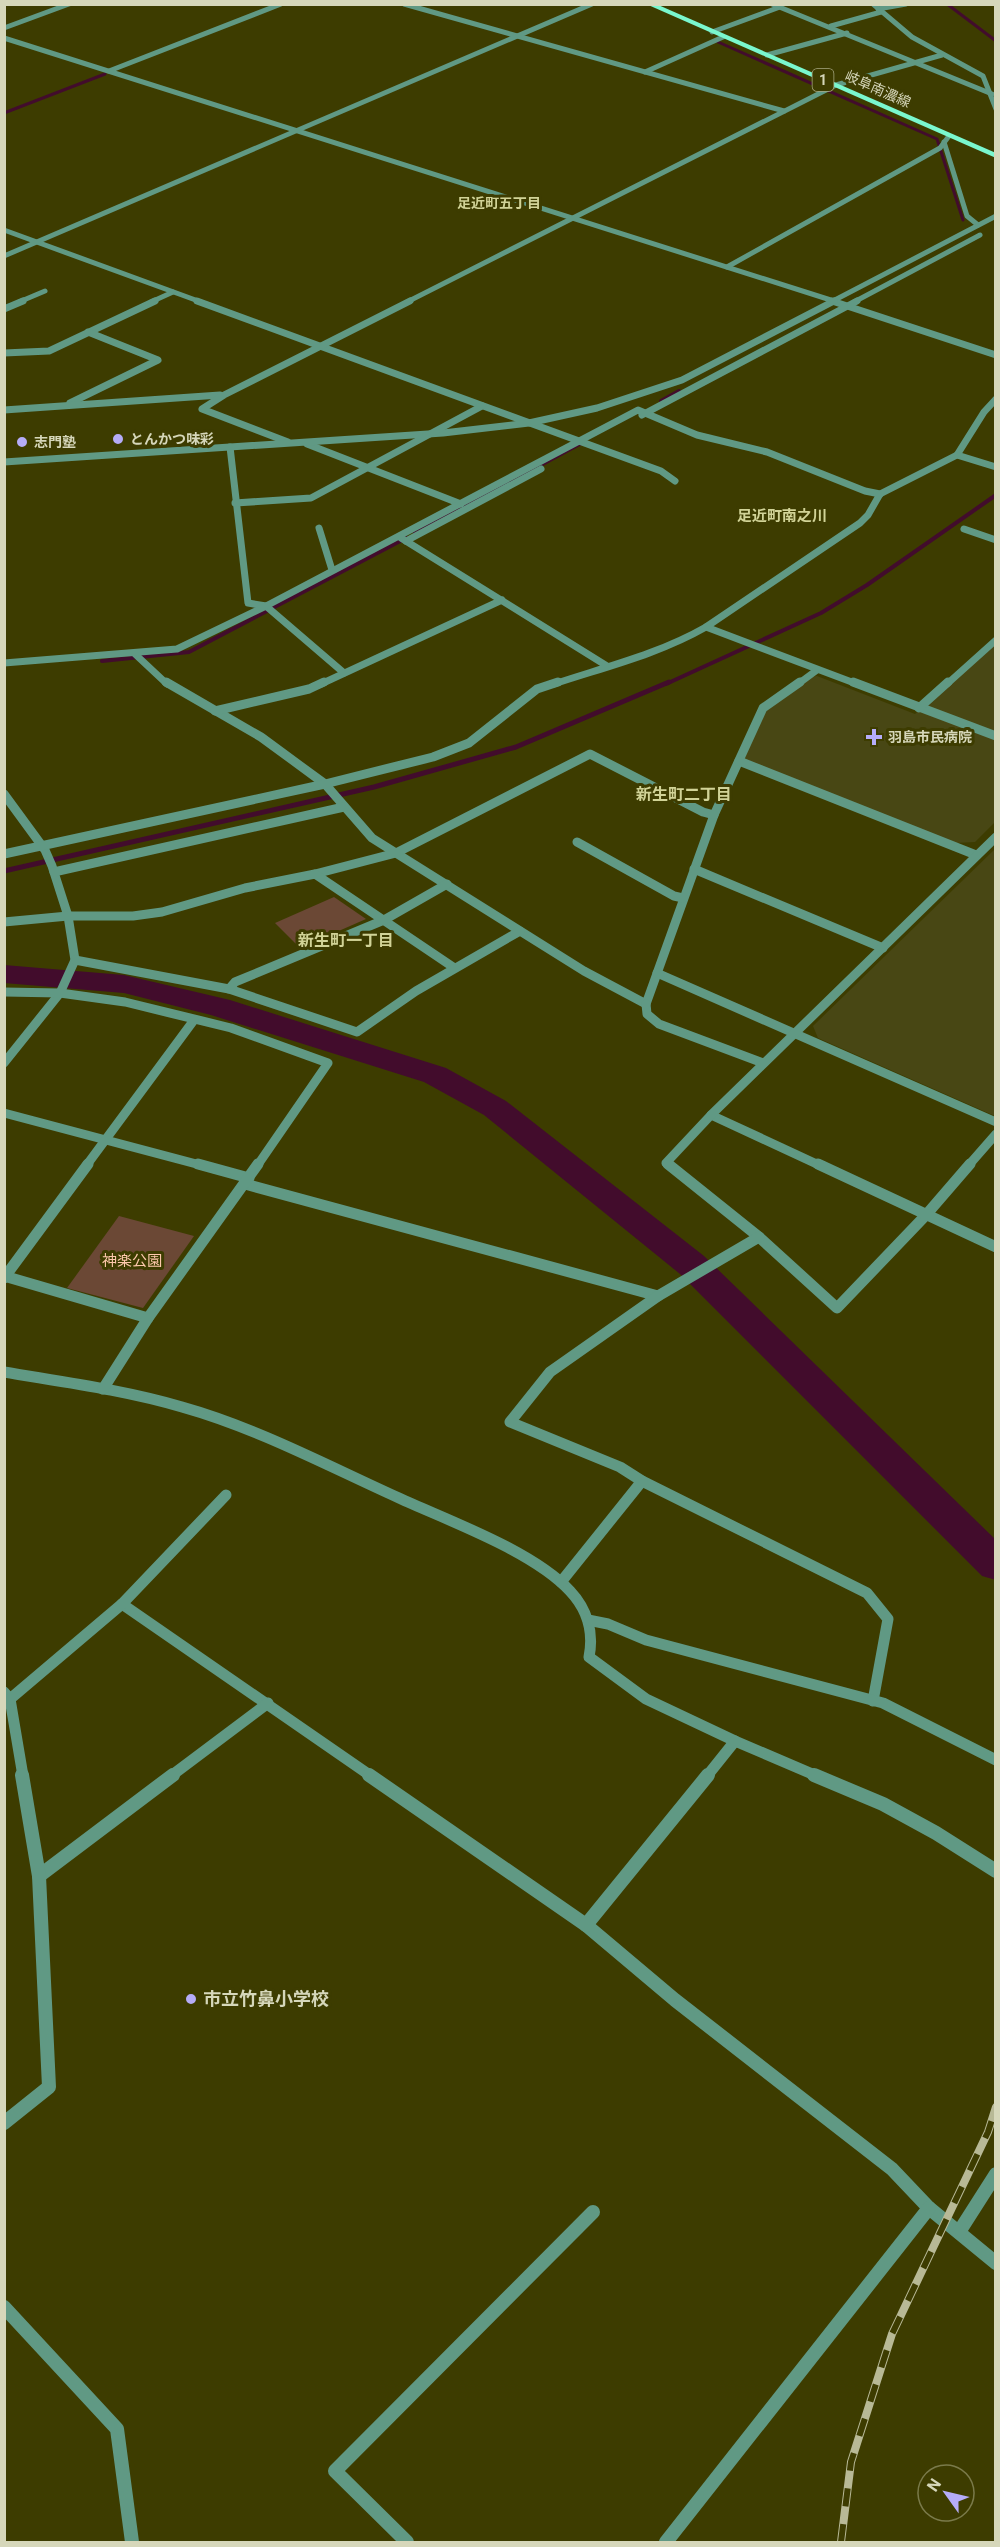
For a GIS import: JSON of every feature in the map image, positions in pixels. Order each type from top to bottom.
[{"type":"main road","name":"岐阜南濃線","points":[[649,4],[836,85],[947,139],[996,156]]},
{"type":"street","points":[[4,28],[69,4]]},
{"type":"street","points":[[109,71],[280,4]]},
{"type":"street","points":[[404,4],[784,111]]},
{"type":"street","points":[[4,256],[591,4]]},
{"type":"street","points":[[772,4],[831,26],[992,94]]},
{"type":"street","points":[[831,26],[877,8],[906,4]]},
{"type":"street","points":[[712,32],[780,7]]},
{"type":"street","points":[[877,8],[912,37],[983,76],[995,106]]},
{"type":"street","points":[[766,55],[847,33]]},
{"type":"street","points":[[645,72],[723,36]]},
{"type":"street","points":[[4,38],[727,267],[996,355]]},
{"type":"street","points":[[292,444],[202,409],[224,395],[836,85],[942,55]]},
{"type":"street","points":[[986,83],[996,82]]},
{"type":"street","points":[[947,139],[968,216],[978,225]]},
{"type":"street","points":[[727,267],[940,148],[947,139]]},
{"type":"street","points":[[4,462],[429,434],[529,423],[597,408],[682,380],[996,216]]},
{"type":"street","points":[[4,230],[661,471],[675,481]]},
{"type":"street","points":[[4,663],[135,654],[177,649],[187,645],[332,570],[403,539],[588,444],[980,235]]},
{"type":"street","points":[[4,309],[45,291]]},
{"type":"street","points":[[4,353],[49,351],[173,292]]},
{"type":"street","points":[[65,405],[158,360],[88,332]]},
{"type":"street","points":[[4,410],[224,395]]},
{"type":"street","points":[[4,854],[43,848],[327,786],[433,757],[469,743],[537,689],[681,641],[706,627],[860,522],[868,515],[880,494],[957,455],[965,446],[979,418],[996,399]]},
{"type":"street","points":[[235,503],[312,498],[482,406]]},
{"type":"street","points":[[403,539],[461,504],[638,410],[697,435],[767,452],[865,491],[880,494]]},
{"type":"street","points":[[304,443],[461,504]]},
{"type":"street","points":[[230,447],[248,603],[266,606],[344,673]]},
{"type":"street","points":[[957,455],[996,467]]},
{"type":"street","points":[[319,528],[332,570]]},
{"type":"street","points":[[964,529],[996,540]]},
{"type":"street","points":[[403,539],[607,666]]},
{"type":"street","points":[[215,711],[309,689],[502,600]]},
{"type":"street","points":[[706,627],[996,736]]},
{"type":"street","points":[[919,708],[996,640]]},
{"type":"street","points":[[135,654],[170,686],[261,737],[327,786],[372,838],[584,971],[646,1004]]},
{"type":"street","points":[[764,1064],[659,1024],[647,1014],[646,1004],[714,815],[764,708],[817,670]]},
{"type":"street","points":[[4,922],[68,916],[132,916],[162,912],[245,888],[315,874],[396,853],[590,754],[703,812],[714,815]]},
{"type":"street","points":[[739,761],[976,855]]},
{"type":"street","points":[[4,794],[43,848],[53,869],[68,916],[74,963],[62,989],[4,1063]]},
{"type":"street","points":[[53,869],[342,805]]},
{"type":"street","points":[[996,837],[711,1115],[666,1163],[759,1237],[837,1308],[926,1215],[996,1134]]},
{"type":"street","points":[[578,842],[674,896],[683,898]]},
{"type":"street","points":[[694,869],[883,948]]},
{"type":"street","points":[[315,874],[453,967]]},
{"type":"street","points":[[228,989],[235,982],[384,920],[447,884]]},
{"type":"street","points":[[74,963],[132,969],[228,989],[357,1032],[453,967],[520,931]]},
{"type":"street","points":[[657,972],[996,1122]]},
{"type":"street","points":[[4,992],[62,989],[125,1002],[231,1028],[328,1063],[247,1181],[148,1318],[103,1389]]},
{"type":"street","points":[[148,1318],[5,1277],[194,1020]]},
{"type":"street","points":[[4,1113],[658,1296]]},
{"type":"street","points":[[711,1115],[996,1247]]},
{"type":"street","points":[[759,1237],[658,1296],[550,1372],[510,1422],[620,1467],[642,1481],[867,1593],[888,1619],[873,1701]]},
{"type":"street","points":[[4,1372],[103,1389],[182,1407],[240,1426],[493,1541],[561,1582],[579,1602],[588,1620],[593,1645],[589,1657],[646,1699],[735,1741],[883,1804],[936,1833],[996,1871]]},
{"type":"street","points":[[561,1582],[642,1481]]},
{"type":"street","points":[[4,2123],[49,2087],[39,1876],[7,1696],[122,1604],[226,1495]]},
{"type":"street","points":[[122,1604],[586,1925],[675,2000],[892,2169],[929,2208],[996,2263]]},
{"type":"street","points":[[588,1620],[608,1624],[646,1640],[883,1703],[996,1760]]},
{"type":"street","points":[[39,1876],[268,1703]]},
{"type":"street","points":[[586,1925],[735,1741]]},
{"type":"street","points":[[959,2232],[996,2174]]},
{"type":"street","points":[[666,2542],[929,2208]]},
{"type":"street","points":[[407,2542],[335,2471],[593,2212]]},
{"type":"street","points":[[4,2307],[117,2429],[132,2542]]},
{"type":"shaded area","name":"羽島市民病院","points":[[995,644],[995,822],[975,842],[955,843],[742,760],[767,709],[811,677],[817,676],[915,714]]},
{"type":"shaded area","points":[[995,849],[995,1116],[818,1038],[813,1026]]},
{"type":"green space","points":[[334,897],[366,919],[300,948],[275,923]]},
{"type":"green space","name":"神楽公園","points":[[119,1216],[194,1236],[143,1308],[67,1288]]},
{"type":"waterway","points":[[947,4],[996,41]]},
{"type":"waterway","points":[[718,42],[937,139],[963,220]]},
{"type":"waterway","points":[[4,113],[105,74]]},
{"type":"waterway","points":[[661,401],[679,391]]},
{"type":"waterway","points":[[415,533],[585,441]]},
{"type":"waterway","points":[[666,684],[821,613],[867,585],[996,495]]},
{"type":"waterway","points":[[102,661],[189,652],[406,538]]},
{"type":"waterway","points":[[4,871],[374,787],[516,747],[669,682]]},
{"type":"waterway","points":[[4,974],[124,984],[219,1007],[435,1075],[495,1108],[692,1265],[996,1565]]},
{"type":"railway","points":[[841,2542],[851,2462],[892,2334],[988,2132],[996,2107]]},
{"type":"place","name":"とんかつ味彩","points":[[118,439]]},
{"type":"place","name":"志門塾","points":[[22,442]]},
{"type":"place","name":"羽島市民病院","points":[[874,737]]},
{"type":"place","name":"市立竹鼻小学校","points":[[191,1999]]},
{"type":"district","name":"足近町五丁目","points":[[499,203]]},
{"type":"district","name":"足近町南之川","points":[[782,516]]},
{"type":"district","name":"新生町二丁目","points":[[684,794]]},
{"type":"district","name":"新生町一丁目","points":[[346,940]]}]
